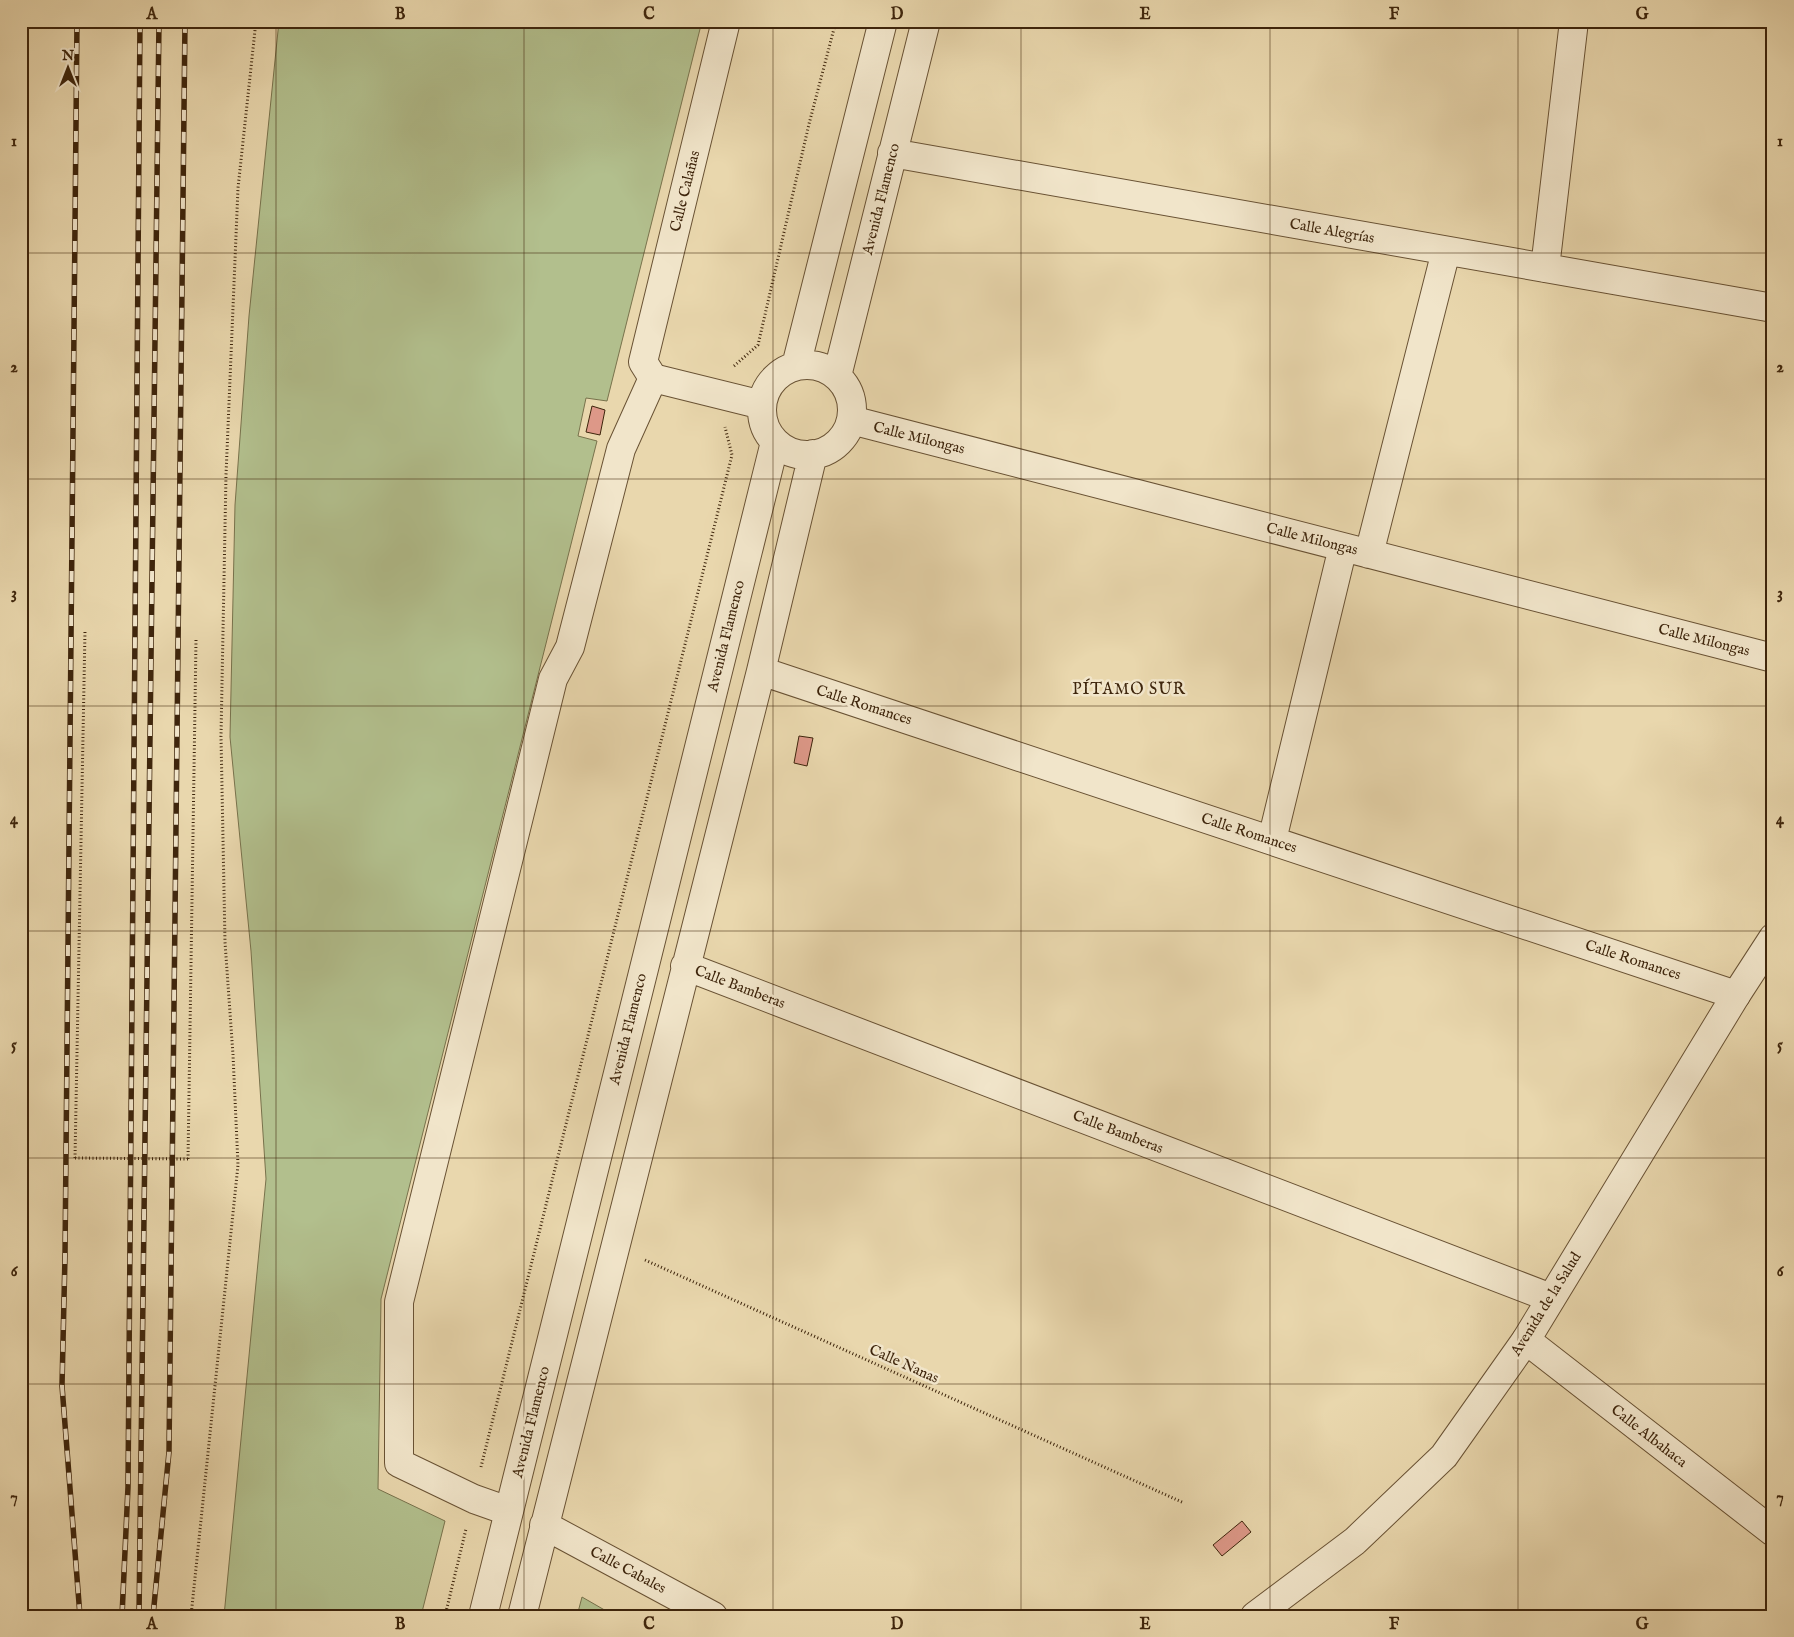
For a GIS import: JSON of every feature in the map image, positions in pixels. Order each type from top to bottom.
[{"type":"street","name":"Calle Calañas","points":[[474,1499],[400,1463],[400,1302],[553,679],[570,647],[621,449],[648,370],[726,21]]},
{"type":"street","points":[[796,366],[883,21]]},
{"type":"street","name":"Avenida Flamenco","points":[[837,376],[926,21]]},
{"type":"street","points":[[1545,268],[1574,21]]},
{"type":"street","name":"Calle Alegrías","points":[[892,153],[1773,308]]},
{"type":"street","points":[[1369,554],[1446,251]]},
{"type":"street","points":[[811,365],[825,368],[837,376],[850,396],[852,408],[846,432],[837,443],[826,451],[813,454],[799,454],[786,450],[774,442],[762,418],[762,405],[766,392],[773,380],[783,371],[796,366],[811,365]]},
{"type":"street","points":[[648,370],[726,396],[762,405]]},
{"type":"street","name":"Calle Milongas","points":[[850,420],[1773,658]]},
{"type":"street","name":"Avenida Flamenco","points":[[483,1616],[774,442]]},
{"type":"street","points":[[522,1616],[761,671],[813,454]]},
{"type":"street","points":[[1272,840],[1343,547]]},
{"type":"street","name":"Calle Romances","points":[[761,671],[1736,994]]},
{"type":"street","name":"Avenida de la Salud","points":[[1255,1616],[1355,1541],[1444,1456],[1526,1340],[1736,994],[1773,938]]},
{"type":"street","name":"Calle Bamberas","points":[[685,966],[1550,1298]]},
{"type":"street","name":"Calle Albahaca","points":[[1526,1340],[1773,1532]]},
{"type":"street","points":[[474,1499],[508,1511]]},
{"type":"street","name":"Calle Cabales","points":[[544,1525],[713,1616]]},
{"type":"path","points":[[191,1616],[238,1165],[225,942],[221,726],[226,475],[238,188],[256,21]]},
{"type":"path","points":[[445,1616],[732,455],[729,437],[723,422],[732,369],[758,345],[809,124],[836,21]]},
{"type":"path","points":[[85,631],[76,1158],[188,1159],[196,640]]},
{"type":"path","name":"Calle Nanas","points":[[615,1247],[1184,1503]]},
{"type":"green space","points":[[279,21],[702,21],[607,401],[586,398],[578,436],[597,441],[381,1299],[378,1489],[445,1521],[421,1616],[224,1616],[266,1179],[251,951],[230,737],[235,505],[249,316]]},
{"type":"green space","points":[[582,1597],[615,1616],[577,1616]]},
{"type":"building","points":[[592,406],[605,410],[600,435],[586,432]]},
{"type":"building","points":[[799,736],[813,738],[807,766],[794,763]]},
{"type":"building","points":[[1242,1521],[1251,1532],[1222,1556],[1213,1545]]},
{"type":"railway","points":[[77,21],[65,1256],[62,1386],[80,1616]]},
{"type":"railway","points":[[122,1616],[128,1487],[140,21]]},
{"type":"railway","points":[[139,1616],[159,21]]},
{"type":"railway","points":[[153,1616],[169,1452],[185,21]]},
{"type":"district","name":"PÍTAMO SUR","points":[[1129,690]]}]
